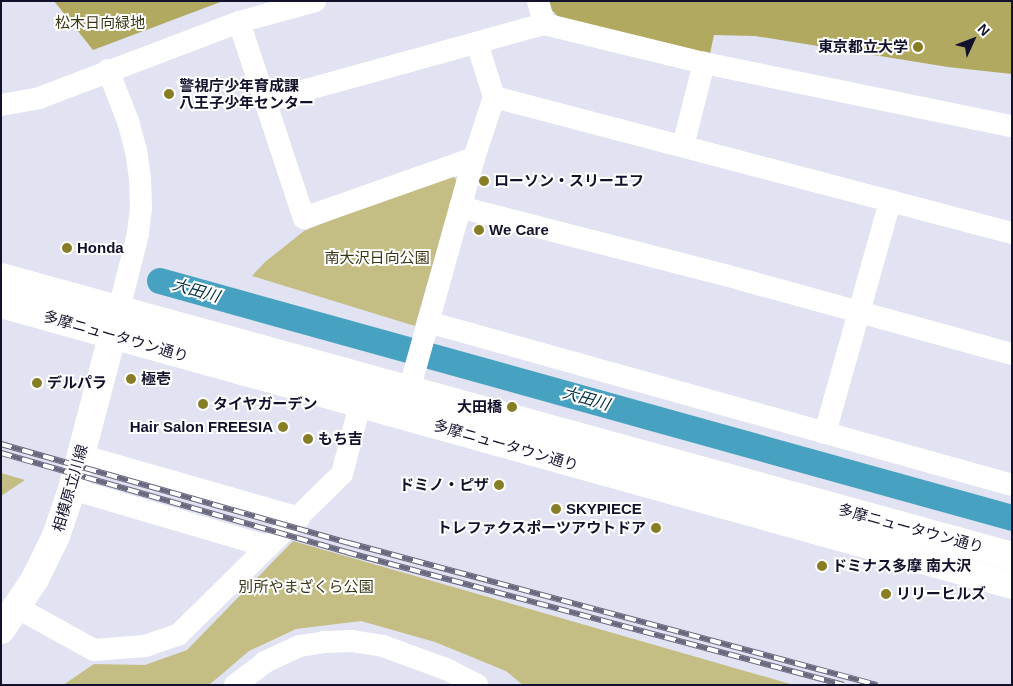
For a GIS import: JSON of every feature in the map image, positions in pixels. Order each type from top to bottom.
[{"type":"main road","name":"多摩ニュータウン通り","points":[[1,277],[119,309],[413,377],[1012,556]]},
{"type":"main road","name":"多摩ニュータウン通り","points":[[1,304],[360,405],[1012,584]]},
{"type":"main road","name":"相模原立川線","points":[[1,630],[18,608],[49,553],[72,489],[119,309]]},
{"type":"street","points":[[1,104],[39,98],[108,70],[239,22],[315,1]]},
{"type":"street","points":[[538,1],[544,24]]},
{"type":"street","points":[[239,22],[304,218],[474,158]]},
{"type":"street","points":[[266,101],[544,24],[704,63],[1012,126]]},
{"type":"street","points":[[402,416],[474,158],[494,97],[477,43]]},
{"type":"street","points":[[683,146],[704,63]]},
{"type":"street","points":[[108,70],[128,121],[136,150],[140,180],[141,208],[138,234],[119,309]]},
{"type":"street","points":[[494,97],[1012,233]]},
{"type":"street","points":[[825,432],[890,201]]},
{"type":"street","points":[[460,207],[1012,354]]},
{"type":"street","points":[[426,328],[825,432],[1012,485]]},
{"type":"street","points":[[18,608],[94,650],[145,646],[179,634],[342,474],[360,405]]},
{"type":"street","points":[[80,455],[299,518]]},
{"type":"street","points":[[72,489],[269,547]]},
{"type":"street","points":[[235,685],[265,662],[300,646],[324,642],[352,642],[383,646],[446,669],[477,685]]},
{"type":"green space","name":"松木日向緑地","points":[[54,1],[223,1],[93,50]]},
{"type":"green space","name":"東京都立大学","points":[[548,1],[1012,1],[1012,74],[948,67],[755,36],[714,35],[709,58],[561,20],[549,7]]},
{"type":"green space","name":"南大沢日向公園","points":[[448,172],[457,180],[415,326],[252,276],[265,262],[304,231]]},
{"type":"green space","points":[[1,473],[25,480],[1,496]]},
{"type":"green space","name":"別所やまざくら公園","points":[[293,541],[794,685],[523,685],[506,671],[435,642],[361,621],[296,629],[249,651],[209,685],[63,685],[94,664],[145,665],[187,650]]},
{"type":"waterway","name":"大田川","points":[[160,281],[1012,518]]},
{"type":"railway","points":[[1,444],[349,543],[877,685]]},
{"type":"railway","points":[[1,453],[346,552],[844,685]]},
{"type":"place","name":"東京都立大学","points":[[918,47]]},
{"type":"place","name":"警視庁少年育成課 八王子少年センター","points":[[169,94]]},
{"type":"place","name":"ローソン・スリーエフ","points":[[484,181]]},
{"type":"place","name":"We Care","points":[[479,230]]},
{"type":"place","name":"Honda","points":[[67,248]]},
{"type":"place","name":"極壱","points":[[131,379]]},
{"type":"place","name":"デルパラ","points":[[37,383]]},
{"type":"place","name":"タイヤガーデン","points":[[203,404]]},
{"type":"place","name":"大田橋","points":[[512,407]]},
{"type":"place","name":"Hair Salon FREESIA","points":[[283,427]]},
{"type":"place","name":"もち吉","points":[[308,439]]},
{"type":"place","name":"ドミノ・ピザ","points":[[499,485]]},
{"type":"place","name":"SKYPIECE","points":[[556,509]]},
{"type":"place","name":"トレファクスポーツアウトドア","points":[[656,528]]},
{"type":"place","name":"ドミナス多摩 南大沢","points":[[822,566]]},
{"type":"place","name":"リリーヒルズ","points":[[886,594]]}]
